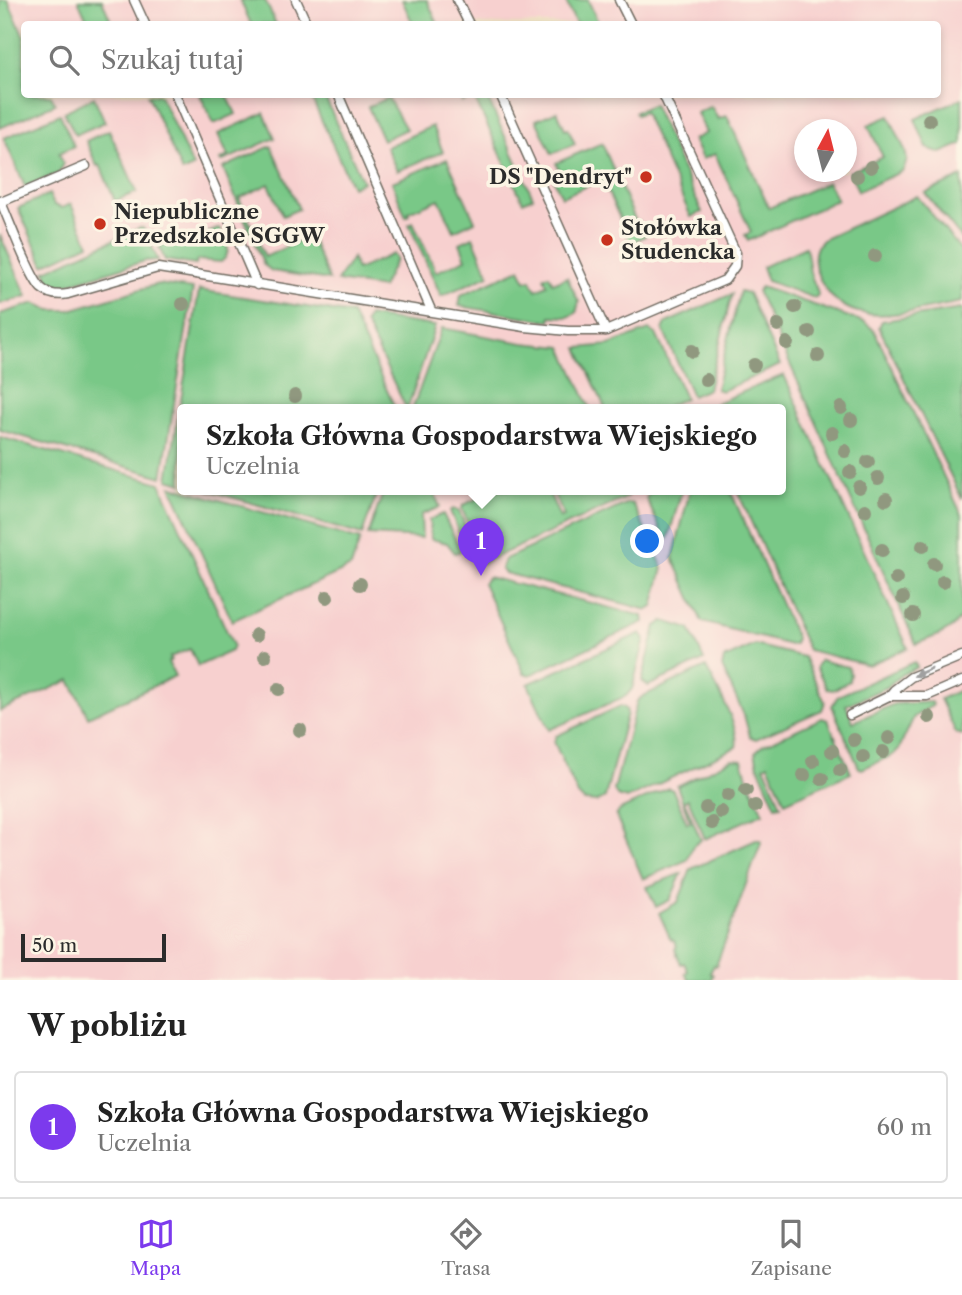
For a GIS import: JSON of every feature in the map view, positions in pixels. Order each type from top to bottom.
[{"type":"lane","points":[[134,0],[144,21]]},
{"type":"lane","points":[[296,0],[306,21]]},
{"type":"lane","points":[[457,0],[467,21]]},
{"type":"lane","points":[[620,0],[630,21]]},
{"type":"lane","points":[[177,98],[257,285]]},
{"type":"lane","points":[[340,98],[431,310]]},
{"type":"lane","points":[[502,98],[606,331]]},
{"type":"lane","points":[[86,166],[0,202],[35,278],[44,290],[53,295],[68,294],[158,268],[525,327],[606,331],[724,280],[735,266],[736,253],[665,98]]},
{"type":"lane","points":[[850,715],[889,696],[911,677],[962,656]]},
{"type":"lane","points":[[889,696],[927,696],[962,681]]},
{"type":"shaded area","points":[[0,0],[962,0],[962,980],[0,980]]},
{"type":"green space","points":[[0,0],[8,0],[21,30],[21,98],[52,98],[55,104],[0,128]]},
{"type":"green space","points":[[78,0],[102,0],[109,21],[88,21]]},
{"type":"green space","points":[[240,0],[265,0],[275,21],[250,21]]},
{"type":"green space","points":[[402,0],[427,0],[437,21],[412,21]]},
{"type":"green space","points":[[565,0],[588,0],[598,21],[575,21]]},
{"type":"green space","points":[[94,98],[105,122],[75,135],[64,112]]},
{"type":"green space","points":[[149,98],[161,98],[193,167],[182,172]]},
{"type":"green space","points":[[201,98],[228,98],[236,114],[214,124]]},
{"type":"green space","points":[[311,98],[325,98],[363,182],[352,187]]},
{"type":"green space","points":[[388,98],[406,129],[383,140],[368,107]]},
{"type":"green space","points":[[474,98],[487,98],[533,197],[523,202]]},
{"type":"green space","points":[[962,98],[962,144],[941,153],[927,148],[915,119]]},
{"type":"green space","points":[[653,104],[702,212],[691,217],[644,112],[636,115],[635,112]]},
{"type":"green space","points":[[711,106],[718,119],[727,116],[769,208],[828,182],[837,200],[748,241],[745,235],[751,232],[715,154],[702,159],[693,140],[706,133],[697,113]]},
{"type":"green space","points":[[557,111],[575,144],[552,154],[536,120]]},
{"type":"green space","points":[[264,113],[275,138],[221,162],[220,160],[228,156],[218,134]]},
{"type":"green space","points":[[60,114],[74,146],[59,153],[63,163],[59,173],[25,187],[4,138]]},
{"type":"green space","points":[[889,116],[907,160],[903,171],[858,191],[854,182],[857,182],[857,169],[883,157],[868,125]]},
{"type":"green space","points":[[432,126],[443,152],[397,171],[386,147]]},
{"type":"green space","points":[[109,130],[137,192],[115,201],[100,165],[97,166],[86,141]]},
{"type":"green space","points":[[602,143],[636,222],[639,221],[645,236],[631,243],[602,179],[562,197],[552,176],[560,172],[556,163]]},
{"type":"green space","points":[[271,146],[299,209],[283,216],[269,184],[239,198],[265,257],[310,236],[329,280],[272,271],[264,265],[223,168]]},
{"type":"green space","points":[[447,159],[475,221],[454,231],[439,199],[408,212],[406,217],[392,182]]},
{"type":"green space","points":[[962,177],[962,239],[925,193]]},
{"type":"green space","points":[[49,194],[54,205],[62,208],[71,204],[89,244],[44,265],[18,208]]},
{"type":"green space","points":[[917,196],[962,251],[962,302],[881,315],[844,307],[830,294],[818,275],[814,256],[816,248],[822,240]]},
{"type":"green space","points":[[413,222],[436,272],[466,259],[460,243],[473,237],[489,275],[441,296],[409,224]]},
{"type":"green space","points":[[143,228],[158,260],[145,261],[62,286],[50,283],[45,271]]},
{"type":"green space","points":[[220,228],[228,250],[221,262],[197,260],[196,265],[165,260],[159,247],[181,238],[184,243]]},
{"type":"green space","points":[[0,235],[27,296],[0,304]]},
{"type":"green space","points":[[805,247],[818,293],[814,298],[767,281],[762,267]]},
{"type":"green space","points":[[393,254],[396,259],[382,288],[337,281],[352,258],[357,270]]},
{"type":"green space","points":[[520,269],[526,281],[531,280],[536,290],[547,285],[544,277],[549,275],[553,283],[567,277],[579,302],[576,313],[568,317],[551,316],[550,321],[459,306],[461,295]]},
{"type":"green space","points":[[158,284],[193,289],[162,477],[0,430],[0,314],[35,303],[50,310],[70,310]]},
{"type":"green space","points":[[761,287],[864,322],[874,330],[962,515],[962,615],[954,626],[942,633],[916,644],[757,291]]},
{"type":"green space","points":[[199,290],[352,314],[393,404],[180,404]]},
{"type":"green space","points":[[740,291],[748,293],[780,365],[722,391],[716,389]]},
{"type":"green space","points":[[732,294],[708,389],[692,396],[663,330],[666,323]]},
{"type":"green space","points":[[962,309],[962,499],[879,327],[882,321]]},
{"type":"green space","points":[[368,316],[435,326],[409,404],[404,404],[365,323]]},
{"type":"green space","points":[[442,328],[523,343],[562,347],[588,404],[414,404]]},
{"type":"green space","points":[[649,330],[656,334],[685,398],[672,404],[603,404],[578,348],[609,345]]},
{"type":"green space","points":[[784,375],[908,648],[868,665],[808,650],[739,495],[786,495],[786,404],[716,403]]},
{"type":"green space","points":[[177,424],[177,482],[168,479]]},
{"type":"green space","points":[[0,437],[160,483],[233,645],[231,651],[198,666],[190,649],[170,657],[168,662],[175,676],[88,717],[70,680],[0,711]]},
{"type":"green space","points":[[171,486],[177,488],[177,495],[202,495],[360,540],[351,567],[232,621]]},
{"type":"green space","points":[[224,495],[376,495],[362,535]]},
{"type":"green space","points":[[382,495],[435,495],[440,507],[421,515],[422,538],[368,535]]},
{"type":"green space","points":[[485,495],[550,495],[560,518],[564,516],[554,495],[628,495],[482,563],[467,549],[450,511],[459,511],[477,555],[481,553],[462,509],[463,505]]},
{"type":"green space","points":[[648,495],[681,495],[668,539],[664,537],[646,498]]},
{"type":"green space","points":[[689,495],[732,495],[796,638],[794,644],[702,622],[673,558]]},
{"type":"green space","points":[[628,503],[633,504],[663,568],[653,607],[648,610],[505,573],[501,569],[505,559]]},
{"type":"green space","points":[[443,514],[461,551],[455,553],[447,543],[431,539],[429,520]]},
{"type":"green space","points":[[488,577],[643,616],[644,622],[530,675],[524,673],[483,583]]},
{"type":"green space","points":[[664,621],[690,629],[704,660],[648,686],[642,681],[656,626]]},
{"type":"green space","points":[[641,633],[645,639],[632,689],[626,696],[549,730],[528,684]]},
{"type":"green space","points":[[755,645],[804,657],[825,702],[822,710],[756,739],[750,737],[744,715],[722,667],[724,659]]},
{"type":"green space","points":[[820,660],[848,667],[849,681],[833,690],[827,689],[816,667]]},
{"type":"green space","points":[[914,662],[917,667],[901,675],[887,687],[846,705],[853,722],[894,704],[932,702],[933,705],[914,717],[899,749],[893,755],[859,768],[832,706],[838,696]]},
{"type":"green space","points":[[706,667],[731,718],[737,739],[736,747],[627,799],[617,796],[614,790],[637,701]]},
{"type":"green space","points":[[962,689],[962,735],[956,733],[940,699]]},
{"type":"green space","points":[[621,706],[627,713],[605,797],[596,802],[584,801],[578,795],[554,742],[556,736]]},
{"type":"green space","points":[[822,718],[828,720],[851,773],[785,802],[768,764],[764,766],[781,805],[776,806],[758,766],[755,752],[763,745]]},
{"type":"green space","points":[[732,759],[742,760],[763,813],[705,839],[688,799],[684,801],[692,818],[689,819],[677,786]]},
{"type":"green space","points":[[668,788],[673,790],[687,823],[693,821],[701,840],[693,846],[687,860],[643,879],[616,816],[620,810]]},
{"type":"green space","points":[[756,840],[761,843],[716,966],[714,965],[710,973],[713,975],[711,980],[689,980],[685,973],[688,971],[684,963],[681,964],[675,949],[677,946],[673,939],[671,940],[659,913],[678,902],[691,869]]},
{"type":"green space","points":[[682,873],[670,900],[656,907],[647,887]]},
{"type":"place","name":"DS \"Dendryt\"","points":[[646,177]]},
{"type":"place","name":"Niepubliczne Przedszkole SGGW","points":[[100,224]]},
{"type":"place","name":"Stołówka Studencka","points":[[607,240]]},
{"type":"place","name":"Szkoła Główna Gospodarstwa Wiejskiego","points":[[481,576]]}]
